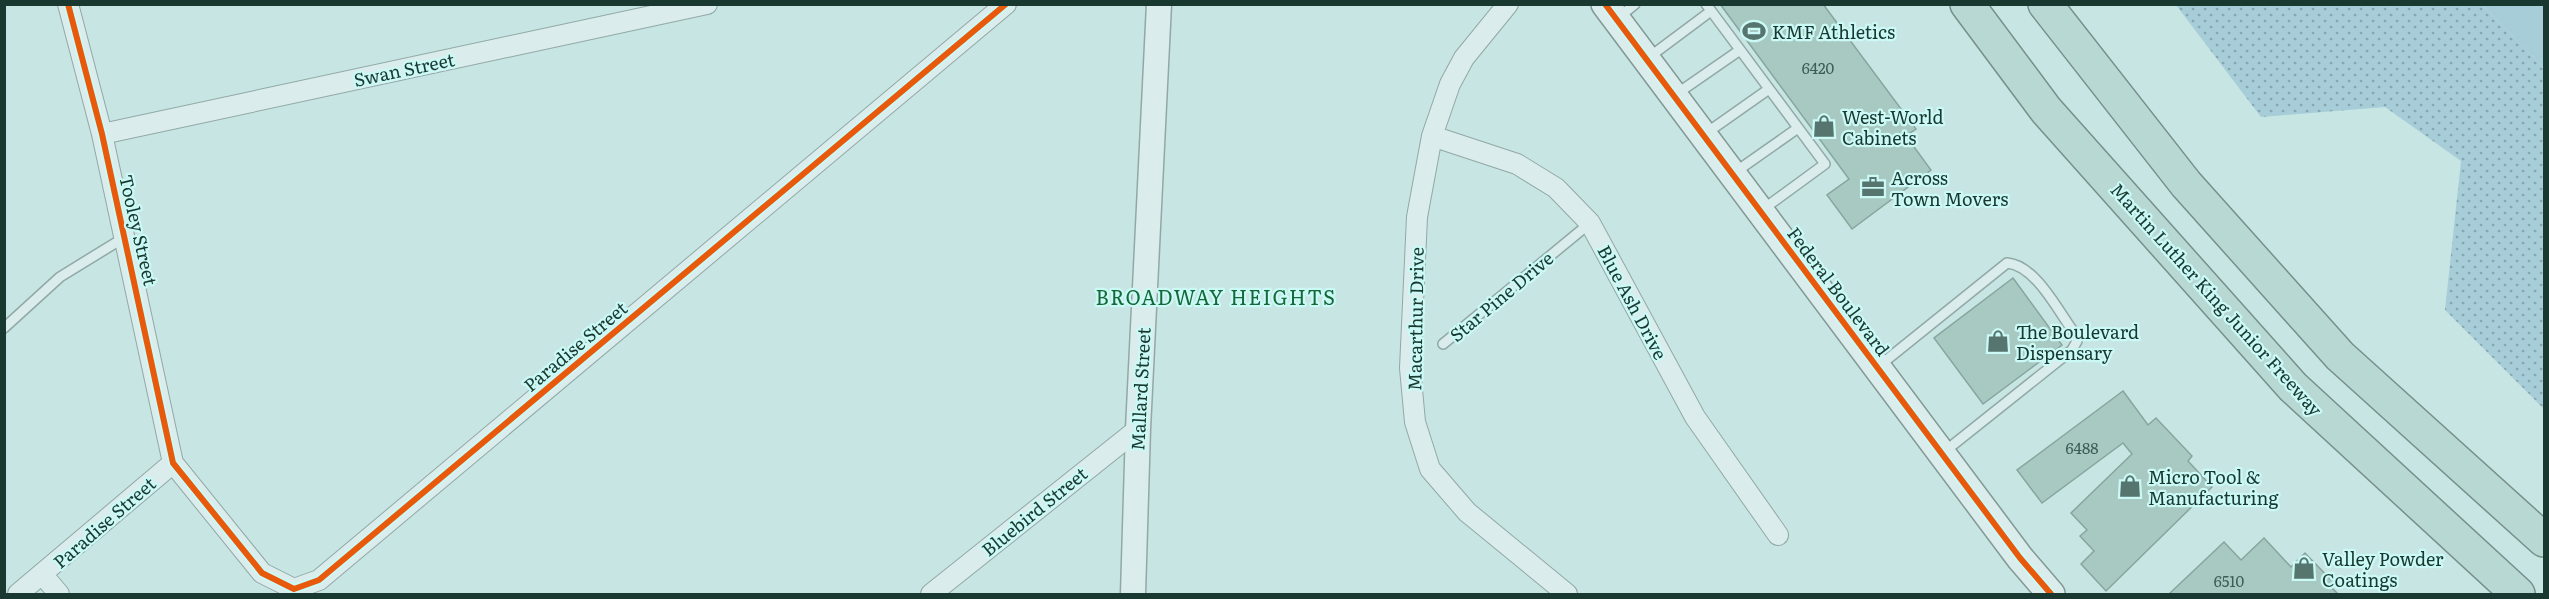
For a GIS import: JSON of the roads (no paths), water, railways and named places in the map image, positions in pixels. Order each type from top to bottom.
[{"type":"highway","name":"Martin Luther King Junior Freeway","points":[[1967,4],[2046,110],[2293,387],[2518,594]]},
{"type":"highway","points":[[2044,4],[2186,184],[2340,356],[2544,540]]},
{"type":"main road","name":"Federal Boulevard","points":[[1619,10],[1645,60],[2020,558],[2051,594]]},
{"type":"street","name":"Tooley Street","points":[[68,4],[102,134],[173,463]]},
{"type":"street","name":"Swan Street","points":[[102,134],[707,4]]},
{"type":"street","name":"Paradise Street","points":[[18,594],[173,463],[262,573],[294,589],[319,580],[1006,4]]},
{"type":"street","name":"Mallard Street","points":[[1133,594],[1138,429],[1159,4]]},
{"type":"street","name":"Macarthur Drive","points":[[1508,4],[1464,58],[1450,84],[1432,136],[1417,217],[1410,368],[1415,422],[1430,469],[1467,512],[1567,594]]},
{"type":"street","name":"Blue Ash Drive","points":[[1432,136],[1517,164],[1556,188],[1590,223],[1695,417],[1778,535]]},
{"type":"street","name":"Bluebird Street","points":[[931,594],[1138,429]]},
{"type":"street","points":[[42,574],[60,594]]},
{"type":"lane","points":[[1645,60],[1708,8],[1825,164],[1760,211]]},
{"type":"lane","points":[[1672,96],[1740,50]]},
{"type":"lane","points":[[1702,136],[1769,89]]},
{"type":"lane","points":[[1732,175],[1798,128]]},
{"type":"lane","name":"Star Pine Drive","points":[[1443,344],[1590,223]]},
{"type":"lane","points":[[4,328],[60,277],[125,237]]},
{"type":"lane","points":[[1877,368],[2007,263],[2019,263],[2030,272],[2073,331],[2076,341],[2072,350],[1942,454]]},
{"type":"place","name":"KMF Athletics","points":[[1754,31]]},
{"type":"place","name":"West-World Cabinets","points":[[1824,126]]},
{"type":"place","name":"Across Town Movers","points":[[1873,187]]},
{"type":"place","name":"The Boulevard Dispensary","points":[[1998,341]]},
{"type":"place","name":"Micro Tool & Manufacturing","points":[[2130,486]]},
{"type":"place","name":"Valley Powder Coatings","points":[[2304,568]]},
{"type":"district","name":"BROADWAY HEIGHTS","points":[[1216,296]]}]
